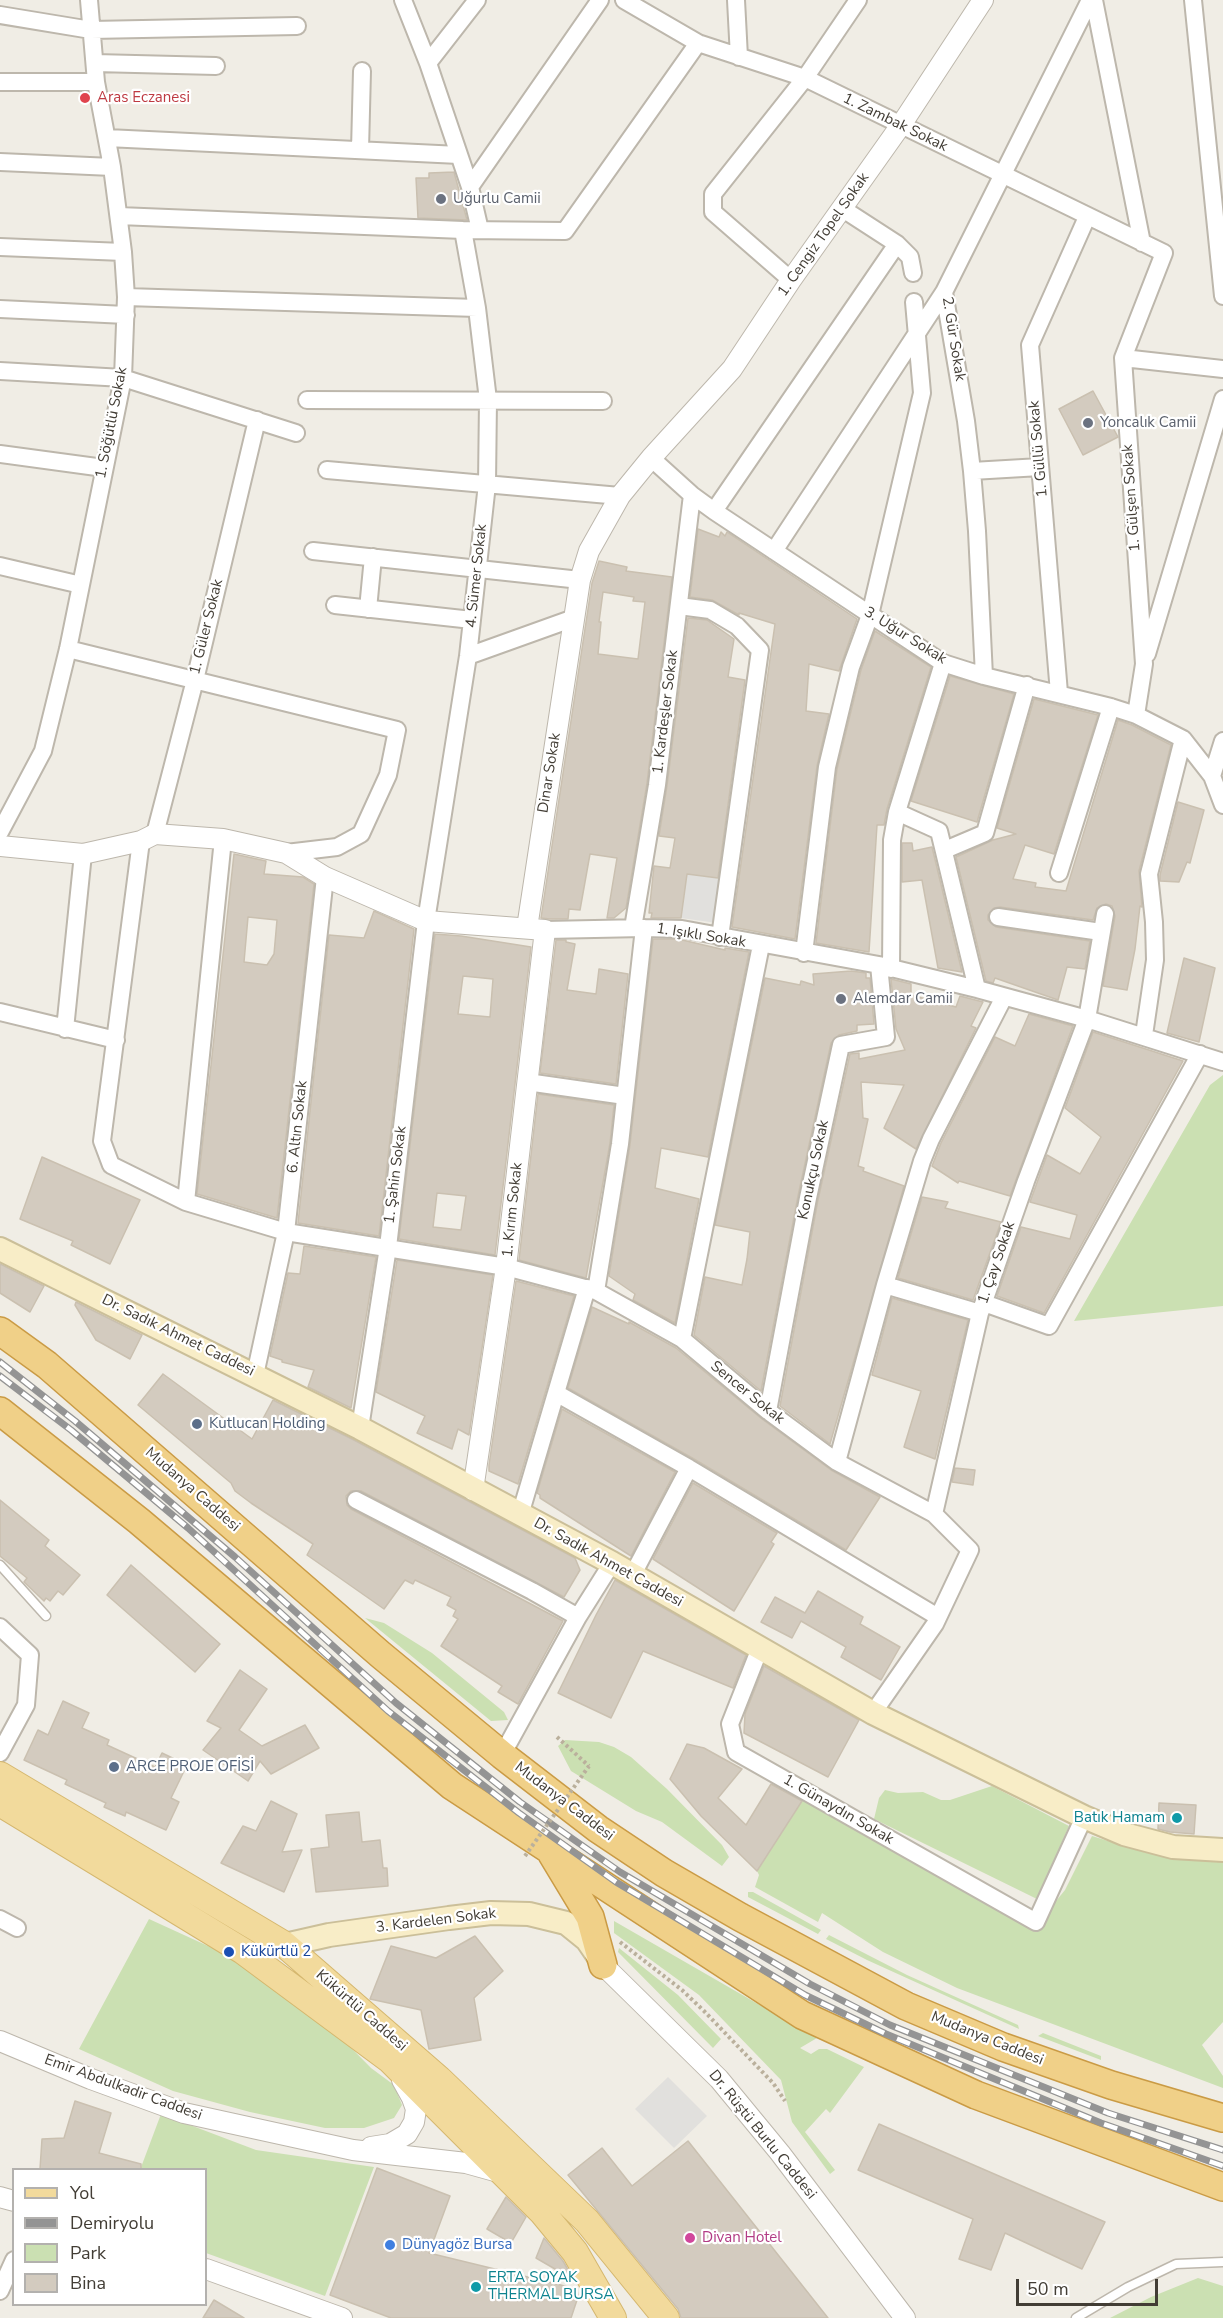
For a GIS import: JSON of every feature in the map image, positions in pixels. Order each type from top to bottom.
[{"type":"highway","name":"Mudanya Caddesi","points":[[0,1332],[47,1365],[381,1655],[502,1755],[598,1829],[664,1873],[740,1917],[906,2006],[1003,2047],[1100,2081],[1223,2118]]},
{"type":"highway","points":[[0,1411],[139,1521],[452,1786],[537,1852],[802,2015],[976,2095],[1223,2187]]},
{"type":"highway","points":[[537,1852],[592,1922],[603,1965]]},
{"type":"main road","name":"Dr. Sadık Ahmet Caddesi","points":[[0,1249],[360,1428],[612,1563],[873,1713],[1084,1817],[1124,1834],[1173,1847],[1223,1850]]},
{"type":"main road","name":"Kükürtlü Caddesi","points":[[0,1774],[285,1945],[439,2079],[587,2221],[666,2318]]},
{"type":"main road","name":"Kükürtlü Caddesi","points":[[0,1803],[243,1951],[390,2060],[542,2212],[575,2252],[613,2318]]},
{"type":"main road","name":"3. Kardelen Sokak","points":[[285,1945],[329,1935],[448,1918],[491,1913],[530,1914],[566,1923],[587,1940],[603,1965]]},
{"type":"street","name":"1. Söğütlü Sokak","points":[[0,832],[43,751],[68,649],[123,378],[126,297],[123,252],[112,167],[96,82],[89,0]]},
{"type":"street","name":"4. Sümer Sokak","points":[[403,0],[428,63],[470,187],[477,308],[488,400],[487,484],[468,656],[426,921]]},
{"type":"street","points":[[428,63],[477,0]]},
{"type":"street","points":[[470,187],[600,0]]},
{"type":"street","points":[[736,0],[739,57]]},
{"type":"street","points":[[791,280],[714,212],[712,194],[805,78],[858,0]]},
{"type":"street","name":"1. Cengiz Topel Sokak","points":[[651,458],[732,369],[791,280],[901,125],[983,0]]},
{"type":"street","points":[[1092,0],[1142,243]]},
{"type":"street","name":"2. Gür Sokak","points":[[984,676],[972,471],[944,292],[1092,0]]},
{"type":"street","points":[[1193,0],[1218,215],[1223,296]]},
{"type":"street","name":"1. Zambak Sokak","points":[[629,1],[699,43],[805,78],[1164,253]]},
{"type":"street","points":[[2,10],[91,30],[297,26]]},
{"type":"street","points":[[119,216],[471,230],[565,231],[699,43]]},
{"type":"street","points":[[95,63],[216,66]]},
{"type":"street","points":[[360,150],[362,71]]},
{"type":"street","points":[[0,82],[96,82]]},
{"type":"street","points":[[107,138],[459,155]]},
{"type":"street","points":[[0,162],[112,167]]},
{"type":"street","points":[[843,209],[897,244],[910,257],[913,273]]},
{"type":"street","name":"1. Güllü Sokak","points":[[1059,693],[1030,345],[1087,217]]},
{"type":"street","points":[[714,511],[897,244]]},
{"type":"street","points":[[0,247],[123,252]]},
{"type":"street","name":"1. Gülşen Sokak","points":[[1136,715],[1144,664],[1123,358],[1164,253]]},
{"type":"street","points":[[774,551],[944,292]]},
{"type":"street","points":[[126,297],[477,308]]},
{"type":"street","points":[[804,953],[827,767],[850,667],[870,615],[922,393],[914,302]]},
{"type":"street","points":[[0,309],[126,315]]},
{"type":"street","points":[[1123,358],[1223,369]]},
{"type":"street","points":[[0,371],[123,378],[296,433]]},
{"type":"street","points":[[1144,664],[1223,399]]},
{"type":"street","points":[[307,400],[603,401]]},
{"type":"street","name":"1. Güler Sokak","points":[[111,1165],[102,1141],[148,837],[195,680],[257,420]]},
{"type":"street","points":[[0,454],[104,468]]},
{"type":"street","name":"3. Uğur Sokak","points":[[651,458],[692,495],[714,511],[943,663],[984,676],[1111,707],[1136,715],[1183,739],[1212,776],[1223,806]]},
{"type":"street","name":"Dinar Sokak","points":[[536,929],[580,580],[589,551],[621,496],[651,458]]},
{"type":"street","points":[[972,471],[1040,467]]},
{"type":"street","points":[[327,470],[621,496]]},
{"type":"street","name":"1. Kardeşler Sokak","points":[[520,1515],[556,1393],[592,1290],[621,1144],[639,928],[692,495]]},
{"type":"street","points":[[313,551],[580,580]]},
{"type":"street","points":[[368,609],[374,557]]},
{"type":"street","points":[[0,566],[81,585]]},
{"type":"street","points":[[335,605],[472,620]]},
{"type":"street","points":[[679,606],[710,610],[737,626],[759,650],[720,937]]},
{"type":"street","points":[[468,656],[574,618]]},
{"type":"street","points":[[68,649],[195,680]]},
{"type":"street","points":[[885,967],[892,840],[897,812],[943,663]]},
{"type":"street","name":"1. Işıklı Sokak","points":[[195,680],[398,730],[388,775],[361,834],[337,847],[286,853]]},
{"type":"street","points":[[945,850],[985,833],[1027,685]]},
{"type":"street","points":[[1059,873],[1111,707]]},
{"type":"street","points":[[1144,1035],[1155,960],[1149,874],[1183,739]]},
{"type":"street","points":[[1212,776],[1223,741]]},
{"type":"street","points":[[897,812],[939,831],[977,989]]},
{"type":"street","name":"1. Işıklı Sokak","points":[[0,846],[83,854],[148,837],[223,838],[286,853],[325,877],[426,921],[536,929],[681,930],[885,967],[977,989],[1144,1035],[1223,1062]]},
{"type":"street","points":[[186,1202],[223,838]]},
{"type":"street","points":[[65,1029],[83,854]]},
{"type":"street","name":"6. Altın Sokak","points":[[255,1374],[286,1232],[325,877]]},
{"type":"street","name":"1. Çay Sokak","points":[[934,1514],[982,1308],[1026,1181],[1087,1019],[1105,914]]},
{"type":"street","points":[[998,918],[1101,932]]},
{"type":"street","name":"1. Şahin Sokak","points":[[360,1428],[388,1247],[426,921]]},
{"type":"street","name":"1. Kırım Sokak","points":[[473,1490],[506,1267],[527,1082],[536,929]]},
{"type":"street","points":[[681,1340],[761,945]]},
{"type":"street","name":"Konukçu Sokak","points":[[768,1411],[808,1198],[841,1045],[886,1036],[885,967]]},
{"type":"street","points":[[837,1462],[908,1203],[931,1139],[1004,997]]},
{"type":"street","points":[[0,1012],[116,1040]]},
{"type":"street","points":[[885,1286],[1049,1326],[1200,1054]]},
{"type":"street","points":[[527,1082],[625,1096]]},
{"type":"street","name":"Sencer Sokak","points":[[111,1165],[186,1202],[286,1232],[506,1267],[592,1290],[681,1340],[768,1411],[837,1462],[934,1514],[970,1550],[938,1617]]},
{"type":"street","points":[[556,1393],[689,1468],[938,1617],[873,1713]]},
{"type":"street","points":[[632,1576],[689,1468]]},
{"type":"street","points":[[356,1500],[578,1617]]},
{"type":"street","points":[[502,1755],[578,1617],[612,1563]]},
{"type":"street","points":[[0,1628],[30,1655],[26,1705],[0,1753]]},
{"type":"street","name":"1. Günaydın Sokak","points":[[759,1648],[730,1724],[736,1752],[1036,1922],[1084,1817]]},
{"type":"street","points":[[0,1919],[17,1928]]},
{"type":"street","name":"Dr. Rüştü Burlu Caddesi","points":[[603,1965],[719,2079],[780,2153],[905,2318]]},
{"type":"street","name":"Emir Abdulkadir Caddesi","points":[[0,2041],[81,2075],[184,2113],[353,2150],[465,2163],[505,2173]]},
{"type":"street","points":[[353,2150],[390,2144],[407,2134],[414,2122],[416,2109],[412,2098],[390,2060]]},
{"type":"street","points":[[0,2291],[12,2264]]},
{"type":"street","points":[[207,2269],[342,2318]]},
{"type":"lane","points":[[0,1565],[46,1616]]},
{"type":"lane","points":[[1076,2318],[1128,2287],[1176,2264],[1223,2262]]},
{"type":"path","points":[[537,1852],[589,1766],[557,1737]]},
{"type":"path","points":[[592,1922],[633,1951],[689,1997],[773,2083],[785,2101]]},
{"type":"green space","points":[[1223,1075],[1223,1306],[1074,1321],[1210,1085]]},
{"type":"green space","points":[[365,1618],[384,1623],[432,1653],[504,1712],[508,1720],[491,1721]]},
{"type":"green space","points":[[565,1740],[599,1742],[614,1747],[631,1757],[667,1789],[722,1845],[729,1857],[722,1866],[662,1822],[636,1811],[571,1771],[558,1746]]},
{"type":"green space","points":[[992,1786],[1069,1826],[1037,1899],[874,1819],[879,1798],[885,1790],[898,1793],[923,1792],[941,1800],[950,1800]]},
{"type":"green space","points":[[802,1800],[871,1834],[1019,1917],[1052,1906],[1065,1890],[1092,1836],[1147,1853],[1190,1857],[1223,1856],[1223,2022],[1202,2045],[1223,2076],[1223,2088],[957,1988],[883,1952],[822,1913],[818,1922],[755,1887],[759,1875],[757,1871]]},
{"type":"green space","points":[[748,1892],[753,1892],[821,1930],[818,1934],[748,1897]]},
{"type":"green space","points":[[149,1919],[219,1951],[312,2008],[371,2068],[394,2085],[402,2105],[394,2118],[364,2128],[325,2128],[250,2112],[173,2091],[79,2049]]},
{"type":"green space","points":[[614,1921],[817,2038],[800,2048],[811,2054],[819,2049],[827,2049],[864,2067],[830,2113],[826,2109],[805,2132],[835,2170],[830,2174],[792,2122],[781,2080],[699,1995],[614,1933]]},
{"type":"green space","points":[[829,1935],[907,1975],[1018,2025],[1019,2029],[867,1960],[826,1939]]},
{"type":"green space","points":[[619,1948],[678,1995],[721,2039],[713,2048],[618,1952]]},
{"type":"green space","points":[[1043,2033],[1101,2056],[1101,2060],[1038,2036]]},
{"type":"green space","points":[[161,2114],[256,2150],[374,2167],[325,2296],[207,2253],[207,2168],[141,2168]]},
{"type":"green space","points":[[1198,2278],[1223,2286],[1223,2318],[1110,2318],[1151,2297]]},
{"type":"shaded area","points":[[687,874],[723,879],[717,923],[681,918]]},
{"type":"shaded area","points":[[668,2077],[707,2116],[674,2148],[635,2109]]},
{"type":"building","name":"Uğurlu Camii","points":[[454,172],[467,220],[418,218],[416,178],[429,178],[429,173]]},
{"type":"building","name":"Yoncalık Camii","points":[[1093,391],[1118,437],[1083,455],[1059,409]]},
{"type":"building","points":[[698,529],[719,537],[721,532],[725,536],[727,532],[857,619],[839,671],[809,664],[806,711],[829,714],[817,766],[795,939],[732,927],[775,624],[739,613],[739,615],[712,600],[690,597]]},
{"type":"building","points":[[599,561],[627,567],[626,571],[672,577],[647,783],[626,908],[614,918],[607,918],[617,858],[590,854],[580,910],[569,909],[568,919],[541,918],[592,583]],"holes":[[[603,592],[634,597],[633,601],[645,602],[638,659],[598,654]]]},
{"type":"building","points":[[688,618],[707,620],[734,639],[728,677],[745,680],[718,878],[687,874],[681,918],[651,918],[652,913],[649,913],[654,866],[670,868],[675,838],[659,836]]},
{"type":"building","points":[[875,631],[931,667],[884,825],[877,825],[869,952],[816,943],[837,769],[861,670]]},
{"type":"building","points":[[950,676],[1014,694],[977,822],[911,801]]},
{"type":"building","points":[[1034,699],[1098,715],[1054,854],[1025,845],[1013,879],[1036,883],[1035,887],[1066,891],[1118,720],[1171,745],[1139,871],[1142,907],[1140,906],[1127,990],[1103,986],[1115,916],[1112,906],[1106,904],[1097,908],[1093,920],[994,908],[988,915],[988,920],[996,927],[1090,941],[1085,969],[1067,967],[1058,1000],[995,978],[993,983],[986,981],[956,857],[993,840],[1016,834],[997,828]]},
{"type":"building","points":[[1178,802],[1204,810],[1190,863],[1187,862],[1179,882],[1160,881],[1160,875]]},
{"type":"building","points":[[902,843],[912,843],[913,851],[932,847],[962,972],[938,968],[922,880],[902,882]]},
{"type":"building","points":[[234,854],[266,861],[264,874],[303,877],[314,884],[277,1218],[197,1194]],"holes":[[[248,917],[277,920],[274,954],[267,965],[244,962]]]},
{"type":"building","points":[[374,911],[414,929],[379,1236],[298,1223],[329,935],[364,938]]},
{"type":"building","points":[[435,934],[531,947],[495,1255],[399,1239]],"holes":[[[463,976],[493,979],[490,1017],[458,1014]],[[437,1193],[466,1196],[461,1230],[433,1227]]]},
{"type":"building","points":[[653,939],[678,939],[725,950],[725,948],[749,952],[708,1157],[661,1148],[655,1188],[699,1199],[675,1323],[633,1300],[635,1294],[609,1276],[630,1145]]},
{"type":"building","points":[[556,940],[566,940],[566,942],[575,944],[567,990],[596,994],[599,969],[628,974],[616,1084],[540,1073]]},
{"type":"building","points":[[1184,958],[1215,968],[1199,1042],[1167,1033]]},
{"type":"building","points":[[851,971],[866,973],[866,978],[870,978],[874,1024],[857,1025],[857,1031],[839,1035],[831,1043],[798,1196],[761,1391],[694,1335],[705,1277],[742,1285],[750,1232],[715,1225],[765,978],[800,985],[801,981],[814,985],[813,974]]},
{"type":"building","points":[[891,979],[911,984],[911,995],[956,1007],[960,996],[983,1002],[971,1026],[976,1028],[916,1149],[884,1128],[904,1085],[861,1082],[863,1118],[868,1119],[858,1166],[864,1168],[863,1171],[904,1186],[830,1444],[780,1406],[818,1200],[850,1054],[859,1053],[859,1059],[905,1050],[896,1029]]},
{"type":"building","points":[[1029,1014],[1073,1026],[1010,1196],[959,1181],[958,1183],[932,1166],[941,1143],[995,1037],[1015,1046]]},
{"type":"building","points":[[1093,1032],[1183,1061],[1044,1313],[997,1296],[1021,1227],[1070,1239],[1077,1215],[1030,1202],[1047,1155],[1080,1174],[1101,1137],[1065,1108]]},
{"type":"building","points":[[538,1094],[614,1105],[610,1143],[586,1278],[519,1260]]},
{"type":"building","points":[[42,1157],[140,1200],[110,1264],[71,1245],[73,1241],[20,1219]]},
{"type":"building","points":[[922,1197],[948,1202],[945,1208],[1001,1222],[973,1300],[898,1278]]},
{"type":"building","points":[[304,1246],[376,1257],[351,1408],[308,1387],[314,1370],[282,1362],[270,1356],[288,1273],[300,1274]]},
{"type":"building","points":[[397,1260],[493,1275],[469,1435],[458,1429],[452,1449],[417,1433],[425,1416],[376,1392]]},
{"type":"building","points":[[0,1264],[44,1286],[30,1312],[0,1293]]},
{"type":"building","points":[[516,1281],[574,1296],[518,1484],[489,1471]]},
{"type":"building","points":[[892,1298],[968,1320],[935,1459],[904,1447],[921,1391],[872,1375]]},
{"type":"building","points":[[76,1302],[142,1335],[130,1359],[96,1340],[75,1305]]},
{"type":"building","points":[[592,1307],[629,1324],[629,1322],[676,1348],[762,1419],[831,1470],[880,1497],[846,1550],[694,1459],[568,1388]]},
{"type":"building","points":[[163,1374],[252,1439],[273,1400],[354,1440],[575,1558],[580,1570],[564,1597],[361,1491],[351,1491],[346,1496],[347,1505],[351,1509],[563,1621],[518,1704],[498,1692],[502,1686],[441,1646],[458,1619],[453,1616],[456,1610],[447,1605],[451,1597],[415,1580],[413,1584],[405,1580],[384,1609],[307,1555],[313,1544],[235,1491],[231,1483],[138,1405]]},
{"type":"building","points":[[562,1409],[675,1472],[631,1556],[540,1498],[537,1493]]},
{"type":"building","points":[[955,1468],[975,1470],[973,1485],[952,1482]]},
{"type":"building","points":[[693,1483],[777,1533],[771,1542],[774,1544],[734,1611],[653,1559]]},
{"type":"building","points":[[0,1500],[49,1540],[45,1546],[80,1575],[63,1595],[58,1591],[50,1601],[46,1598],[44,1601],[24,1582],[27,1578],[0,1556]]},
{"type":"building","points":[[131,1565],[220,1644],[195,1672],[107,1595]]},
{"type":"building","points":[[615,1580],[746,1655],[733,1688],[643,1651],[611,1718],[558,1693]]},
{"type":"building","points":[[818,1591],[863,1617],[860,1624],[900,1647],[881,1680],[841,1657],[846,1647],[801,1621],[792,1638],[761,1622],[775,1597],[805,1613]]},
{"type":"building","points":[[764,1666],[859,1720],[828,1777],[744,1733],[745,1714]]},
{"type":"building","points":[[240,1670],[267,1689],[239,1730],[262,1746],[305,1725],[319,1748],[271,1774],[260,1761],[248,1781],[203,1750],[221,1728],[207,1721]]},
{"type":"building","points":[[63,1701],[89,1713],[82,1728],[109,1740],[107,1745],[155,1767],[162,1753],[187,1765],[171,1798],[179,1802],[166,1830],[126,1812],[125,1816],[104,1807],[106,1803],[65,1784],[67,1780],[24,1760],[38,1730],[48,1735]]},
{"type":"building","points":[[687,1744],[704,1748],[742,1769],[718,1798],[746,1825],[771,1784],[802,1801],[757,1871],[701,1816],[670,1779]]},
{"type":"building","points":[[271,1801],[297,1814],[282,1852],[302,1850],[284,1892],[221,1863],[243,1826],[256,1831]]},
{"type":"building","name":"Batık Hamam","points":[[1159,1803],[1196,1805],[1194,1834],[1158,1829]]},
{"type":"building","points":[[359,1812],[362,1842],[380,1840],[383,1868],[387,1868],[388,1886],[316,1892],[311,1849],[329,1847],[326,1815]]},
{"type":"building","points":[[475,1936],[503,1971],[474,1998],[481,2040],[429,2049],[421,2010],[370,1999],[391,1946],[436,1958]]},
{"type":"building","points":[[75,2101],[111,2113],[99,2153],[141,2164],[141,2168],[40,2168],[42,2139],[64,2138]]},
{"type":"building","points":[[879,2124],[1105,2222],[1082,2269],[1005,2233],[991,2270],[959,2259],[973,2219],[858,2170]]},
{"type":"building","name":"Divan Hotel","points":[[688,2141],[828,2318],[681,2318],[678,2309],[568,2175],[602,2148],[632,2186]]},
{"type":"building","points":[[377,2168],[450,2196],[429,2253],[577,2289],[578,2297],[571,2318],[391,2318],[330,2295]]},
{"type":"building","points":[[506,2197],[526,2217],[511,2243],[487,2229]]},
{"type":"building","points":[[544,2238],[563,2261],[574,2280],[536,2258]]},
{"type":"building","points":[[214,2300],[244,2318],[203,2318]]},
{"type":"railway","points":[[0,1362],[75,1421],[235,1557],[396,1703],[520,1802],[620,1872],[810,1984],[890,2025],[1108,2113],[1223,2150]]},
{"type":"railway","points":[[0,1376],[71,1430],[188,1528],[388,1711],[519,1813],[616,1882],[805,1995],[886,2034],[1101,2123],[1223,2166]]},
{"type":"place","name":"Aras Eczanesi","points":[[85,98]]},
{"type":"place","name":"Uğurlu Camii","points":[[441,199]]},
{"type":"place","name":"Yoncalık Camii","points":[[1088,423]]},
{"type":"place","name":"Alemdar Camii","points":[[841,999]]},
{"type":"place","name":"Kutlucan Holding","points":[[197,1424]]},
{"type":"place","name":"ARCE PROJE OFİSİ","points":[[114,1767]]},
{"type":"place","name":"Batık Hamam","points":[[1177,1818]]},
{"type":"place","name":"Kükürtlü 2","points":[[229,1952]]},
{"type":"place","name":"Divan Hotel","points":[[690,2238]]},
{"type":"place","name":"Dünyagöz Bursa","points":[[390,2245]]},
{"type":"place","name":"ERTA SOYAK THERMAL BURSA","points":[[476,2287]]}]
